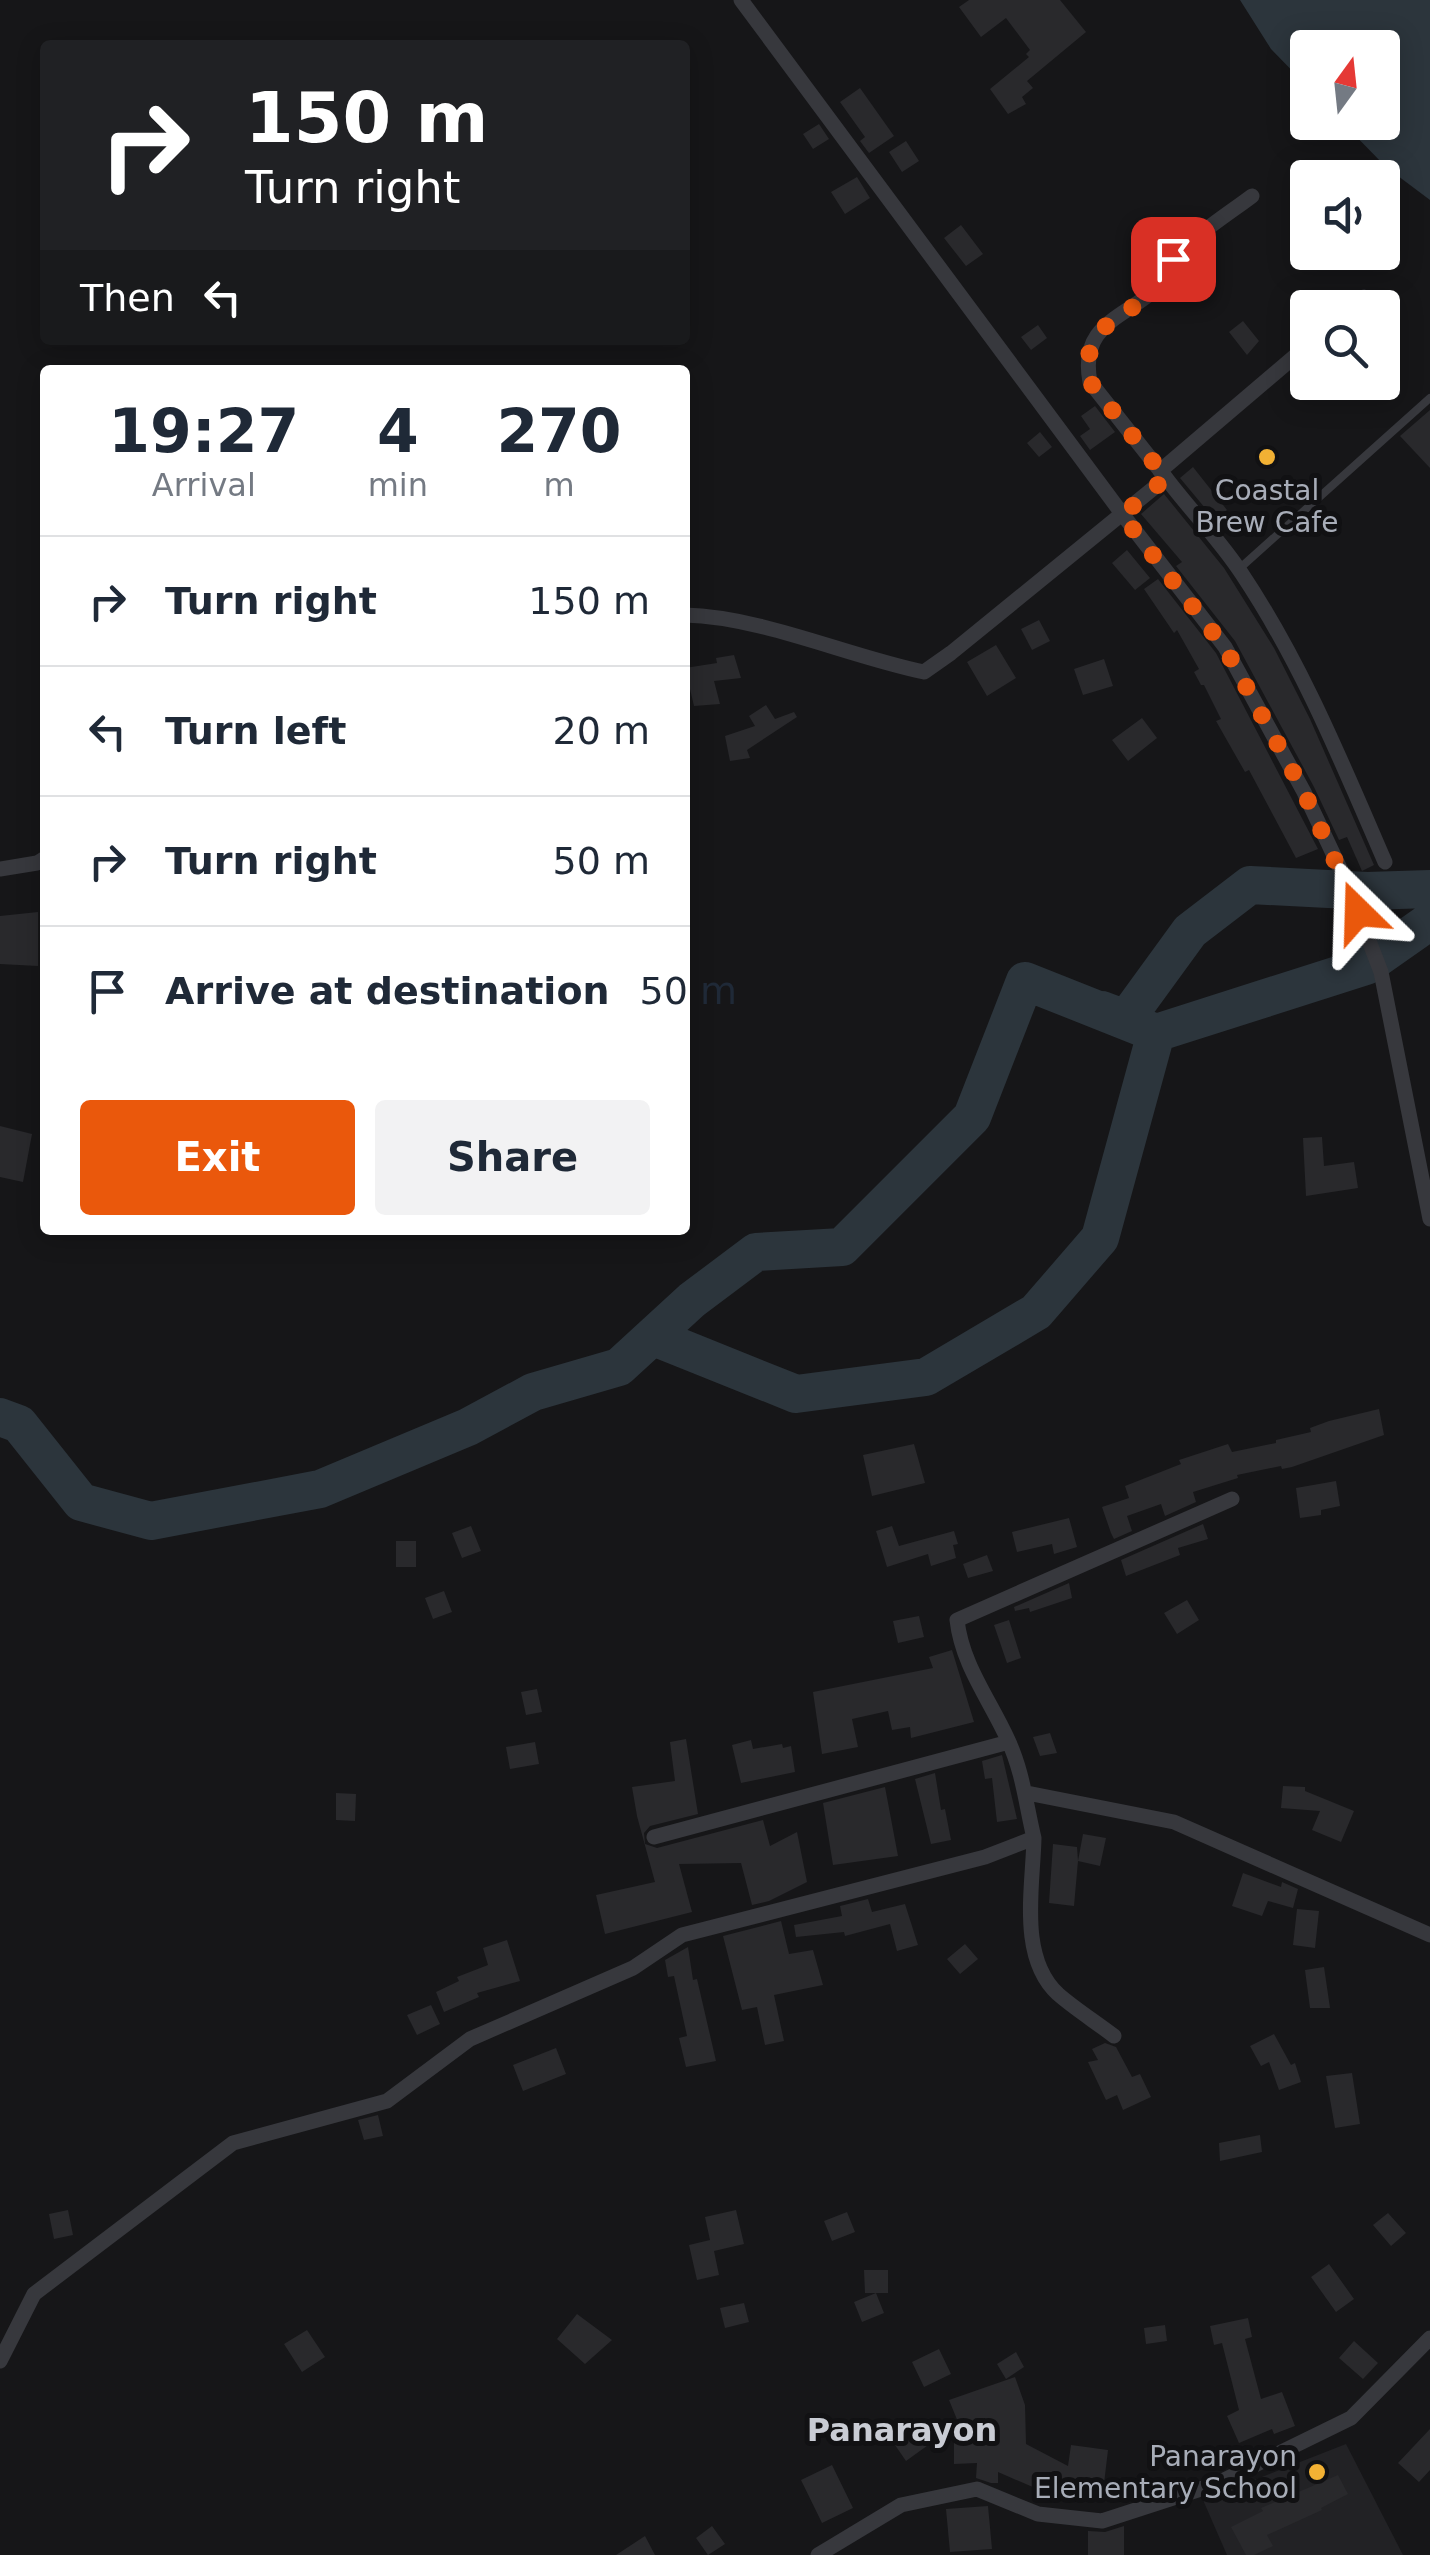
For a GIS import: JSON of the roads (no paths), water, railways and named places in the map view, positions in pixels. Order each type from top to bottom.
[{"type":"street","points":[[741,0],[1225,648],[1304,792],[1346,881],[1380,972],[1430,1218]]},
{"type":"street","points":[[1252,196],[1173,259],[1160,286],[1104,326],[1092,343],[1087,365],[1090,382],[1239,569],[1302,676],[1385,862]]},
{"type":"street","points":[[690,615],[770,629],[874,662],[924,672],[1122,515],[1290,361]]},
{"type":"street","points":[[0,869],[40,861]]},
{"type":"street","points":[[1114,2036],[1055,1992],[1035,1958],[1031,1924],[1034,1838],[1027,1793],[1009,1742],[960,1648],[957,1620],[1232,1499]]},
{"type":"street","points":[[654,1837],[1009,1742]]},
{"type":"street","points":[[1027,1793],[1174,1822],[1430,1934]]},
{"type":"street","points":[[0,2361],[34,2294],[234,2143],[387,2101],[470,2039],[632,1968],[682,1935],[985,1858],[1034,1838]]},
{"type":"street","points":[[818,2555],[901,2505],[977,2489],[1038,2514],[1102,2520],[1216,2484],[1351,2418],[1430,2338]]},
{"type":"lane","points":[[1239,569],[1430,398]]},
{"type":"waterway","points":[[1102,1010],[1126,1019],[1190,931],[1250,885],[1367,891],[1430,889]]},
{"type":"waterway","points":[[0,1417],[19,1424],[81,1502],[151,1521],[320,1489],[468,1427],[533,1392],[619,1367],[692,1300],[756,1252],[842,1247],[972,1117],[1025,981],[1156,1033],[1366,966],[1430,921]]},
{"type":"waterway","points":[[654,1337],[796,1394],[926,1377],[1036,1312],[1100,1238],[1156,1033]]},
{"type":"place","name":"Coastal Brew Cafe","points":[[1267,457]]},
{"type":"place","name":"Panarayon Elementary School","points":[[1317,2472]]},
{"type":"district","name":"Panarayon","points":[[902,2430]]}]
